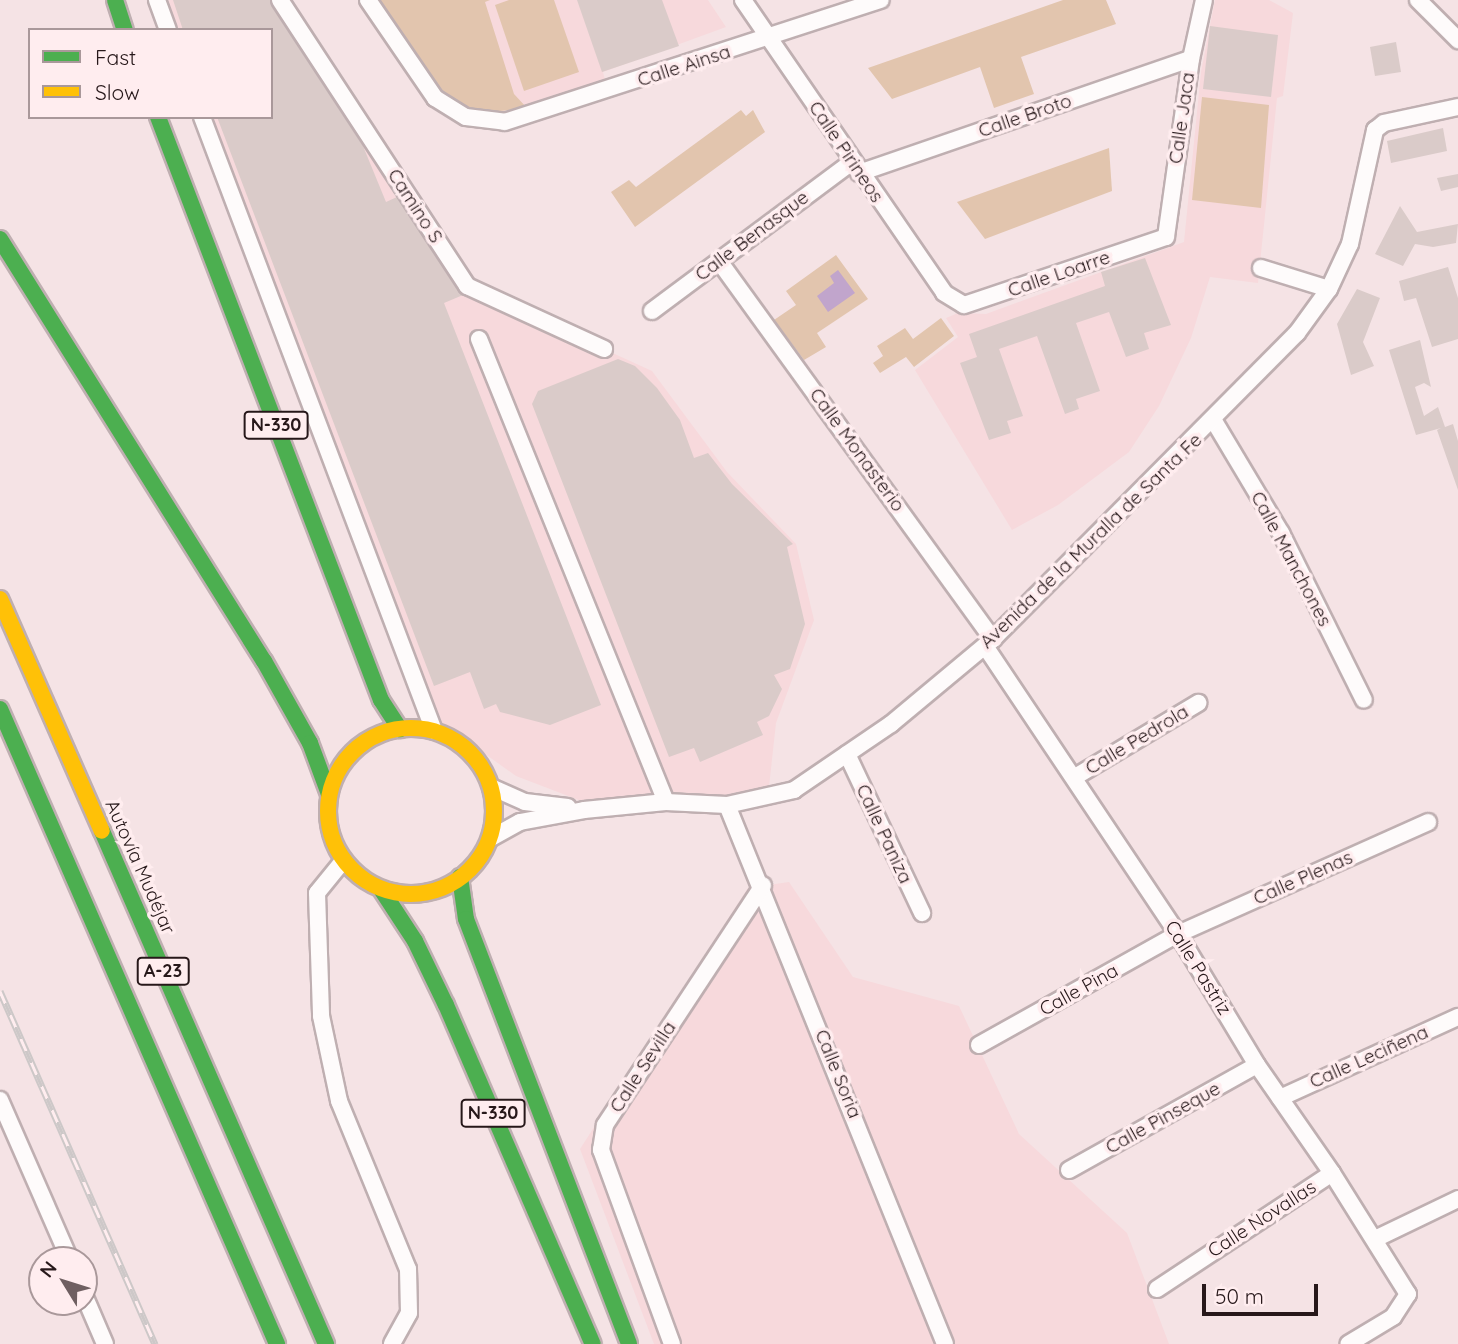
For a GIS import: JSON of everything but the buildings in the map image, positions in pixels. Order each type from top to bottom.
[{"type":"highway","points":[[115,0],[124,28]]},
{"type":"highway","name":"N-330","points":[[159,119],[381,700],[400,729]]},
{"type":"highway","points":[[0,239],[264,661],[310,743],[330,794],[331,836],[343,861]]},
{"type":"highway","name":"Autovía Mudéjar","points":[[0,599],[326,1344]]},
{"type":"highway","name":"A-23","points":[[0,709],[277,1344]]},
{"type":"highway","points":[[330,794],[341,767],[360,746],[400,729],[434,731],[472,755],[491,787],[495,812],[491,838],[460,877],[431,892],[382,890]]},
{"type":"highway","name":"N-330","points":[[343,861],[382,890],[405,923],[446,1005],[593,1344]]},
{"type":"highway","name":"N-330","points":[[460,877],[466,919],[629,1344]]},
{"type":"street","points":[[157,0],[167,28]]},
{"type":"street","name":"Camino S","points":[[280,0],[467,286],[604,349]]},
{"type":"street","name":"Calle Pirineos","points":[[743,0],[855,167],[953,300]]},
{"type":"street","name":"Calle Ainsa","points":[[369,2],[435,98],[450,110],[486,121],[521,118],[881,0]]},
{"type":"street","name":"Calle Jaca","points":[[1166,237],[1191,59],[1204,0]]},
{"type":"street","points":[[1418,0],[1458,40]]},
{"type":"street","name":"Calle Broto","points":[[855,167],[1191,59]]},
{"type":"street","name":"Avenida de la Muralla de Santa Fe","points":[[491,838],[520,822],[584,810],[666,802],[727,805],[794,790],[847,754],[989,642],[1214,421],[1297,333],[1329,289],[1363,201],[1375,130],[1384,123],[1458,107]]},
{"type":"street","points":[[203,119],[434,731]]},
{"type":"street","name":"Calle Benasque","points":[[652,311],[855,167]]},
{"type":"street","name":"Calle Loarre","points":[[953,300],[977,303],[1166,237]]},
{"type":"street","name":"Calle Monasterio","points":[[719,261],[989,642]]},
{"type":"street","points":[[1261,268],[1329,289]]},
{"type":"street","points":[[479,339],[666,802]]},
{"type":"street","name":"Calle Manchones","points":[[1214,421],[1281,533],[1364,700]]},
{"type":"street","name":"Calle Pastriz","points":[[989,642],[1178,934],[1257,1065],[1332,1173],[1408,1294],[1393,1317],[1348,1344]]},
{"type":"street","name":"Calle Pedrola","points":[[1075,777],[1198,703]]},
{"type":"street","name":"Calle Paniza","points":[[847,754],[922,914]]},
{"type":"street","name":"Avenida de la Muralla de Santa Fe","points":[[491,787],[525,802],[584,810]]},
{"type":"street","name":"Calle Soria","points":[[727,805],[763,886],[945,1344]]},
{"type":"street","name":"Calle Plenas","points":[[1178,934],[1429,822]]},
{"type":"street","points":[[343,861],[317,893],[321,1016],[339,1101],[408,1269],[410,1313],[392,1344]]},
{"type":"street","name":"Calle Sevilla","points":[[672,1344],[601,1150],[605,1125],[763,886]]},
{"type":"street","name":"Calle Pina","points":[[979,1045],[1178,934]]},
{"type":"street","name":"Calle Leciñena","points":[[1280,1098],[1458,1017]]},
{"type":"street","name":"Calle Pinseque","points":[[1069,1170],[1257,1065]]},
{"type":"street","points":[[0,1100],[63,1246]]},
{"type":"street","name":"Calle Novallas","points":[[1157,1289],[1332,1173]]},
{"type":"street","points":[[1375,1239],[1458,1199]]},
{"type":"street","points":[[93,1316],[104,1344]]},
{"type":"shaded area","points":[[150,0],[289,0],[470,288],[652,371],[727,472],[796,544],[814,620],[776,723],[768,796],[584,802],[516,776],[422,709],[195,119],[273,119],[273,28],[160,28]]},
{"type":"shaded area","points":[[380,0],[708,0],[726,27],[603,72],[605,80],[527,108],[482,113]]},
{"type":"shaded area","points":[[380,0],[490,0],[485,2],[514,94],[527,108],[482,113],[445,97],[432,84]]},
{"type":"shaded area","points":[[509,0],[554,0],[579,72],[524,91],[495,5]]},
{"type":"shaded area","points":[[1063,0],[1106,0],[1116,24],[1021,57],[1034,94],[994,108],[980,67],[892,99],[868,68]]},
{"type":"shaded area","points":[[1215,0],[1269,0],[1293,13],[1283,96],[1277,98],[1258,283],[1210,277],[1191,338],[1159,406],[1129,452],[1058,505],[1012,530],[915,370],[958,337],[946,318],[958,313],[986,314],[1184,242],[1201,72]]},
{"type":"shaded area","points":[[1202,97],[1269,105],[1261,208],[1192,200]]},
{"type":"shaded area","points":[[741,110],[746,116],[753,110],[765,132],[635,227],[611,192],[629,180],[636,187]]},
{"type":"shaded area","points":[[1109,148],[1112,191],[985,239],[957,202]]},
{"type":"shaded area","points":[[836,255],[868,299],[817,333],[826,347],[804,360],[774,320],[796,305],[786,291]]},
{"type":"shaded area","points":[[838,270],[855,293],[828,312],[817,296],[834,283],[830,276]]},
{"type":"shaded area","points":[[941,318],[954,336],[914,367],[906,357],[880,373],[873,363],[883,356],[877,346],[905,328],[913,339]]},
{"type":"shaded area","points":[[789,882],[853,977],[959,1006],[1019,1134],[1127,1233],[1169,1344],[654,1344],[580,1149],[748,888]]},
{"type":"railway","points":[[0,991],[155,1344]]},
{"type":"traffic: fast","points":[[115,0],[124,28]]},
{"type":"traffic: fast","points":[[159,119],[381,700],[400,729]]},
{"type":"traffic: fast","points":[[0,239],[264,661],[310,743],[329,794]]},
{"type":"traffic: fast","points":[[0,709],[277,1344]]},
{"type":"traffic: fast","points":[[102,831],[326,1344]]},
{"type":"traffic: fast","points":[[460,877],[466,919],[629,1344]]},
{"type":"traffic: fast","points":[[381,889],[415,941],[446,1005],[593,1344]]},
{"type":"traffic: slow","points":[[0,599],[102,831]]},
{"type":"traffic: slow","points":[[411,728],[443,734],[470,752],[488,779],[494,811],[488,843],[470,870],[443,888],[411,894],[379,888],[352,870],[334,843],[328,811],[334,779],[352,752],[379,734],[411,728]]}]
